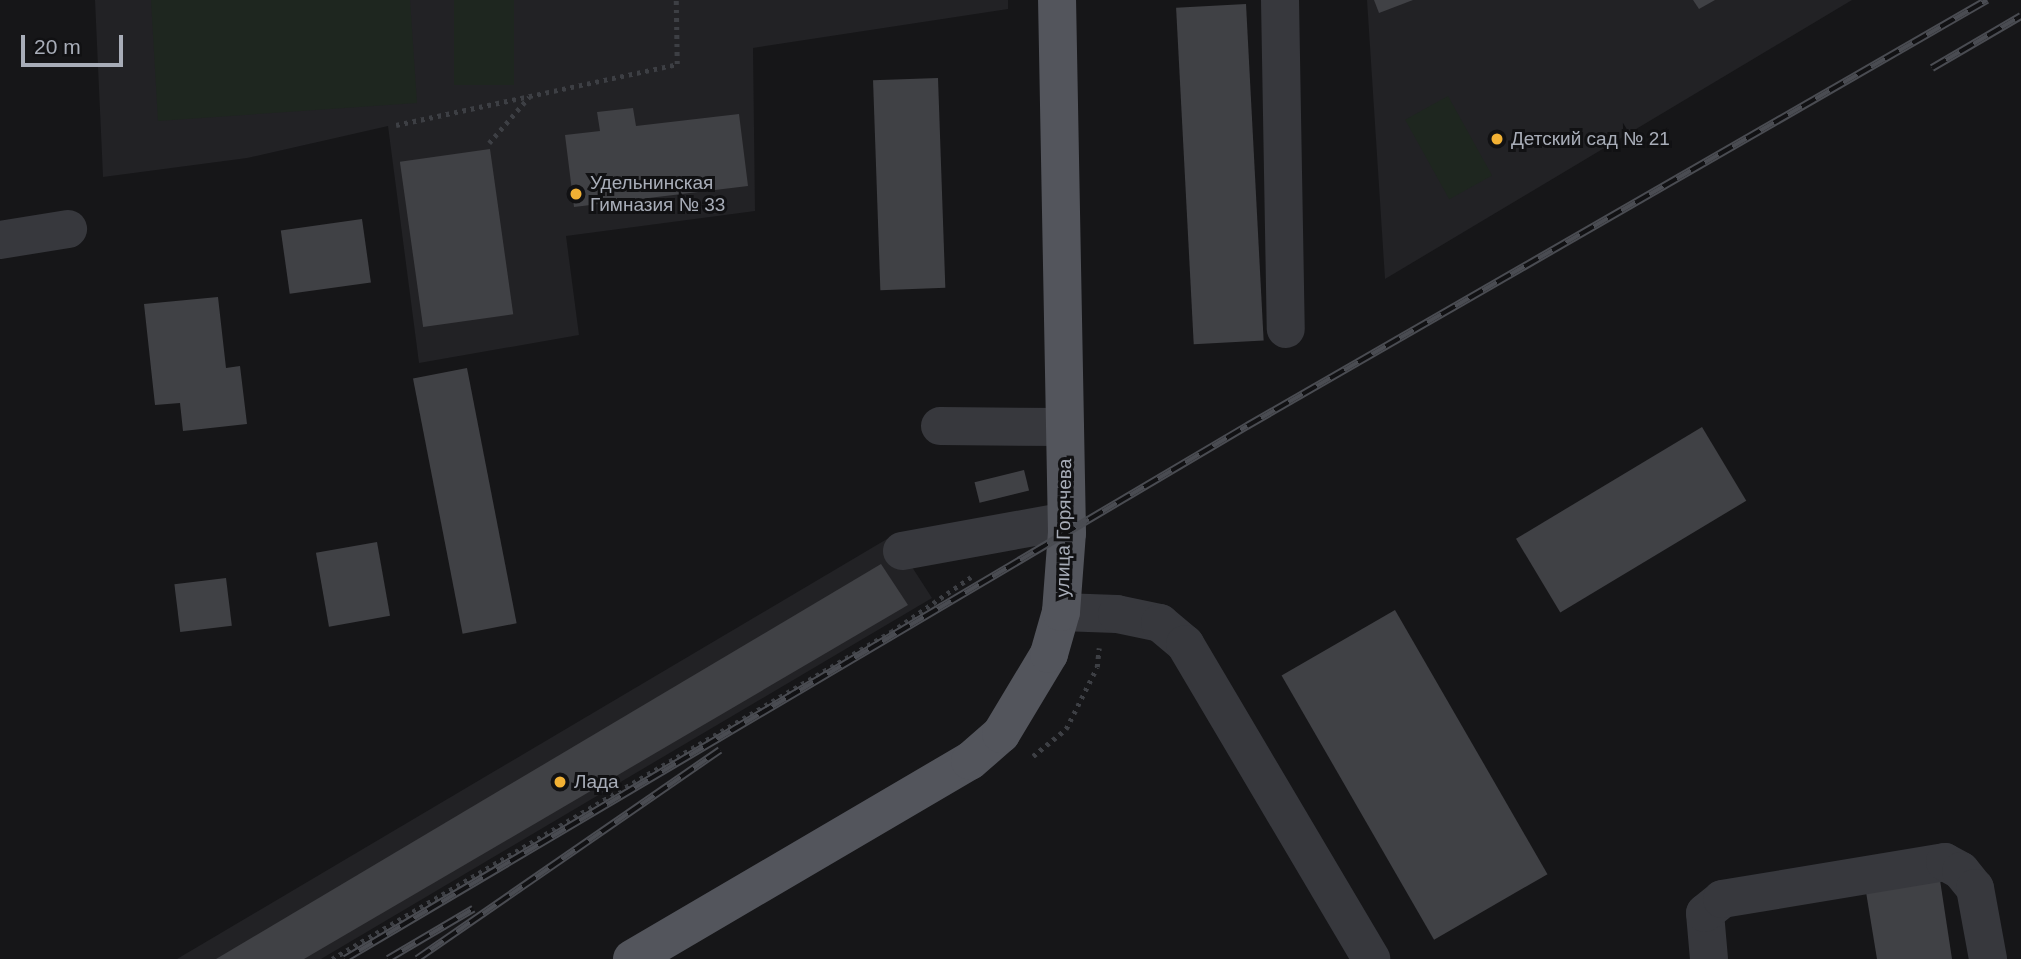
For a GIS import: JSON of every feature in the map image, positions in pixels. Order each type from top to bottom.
[{"type":"main road","name":"улица Горячева","points":[[632,959],[970,761],[1001,734],[1023,703],[1049,654],[1061,612],[1067,522],[1057,0]]},
{"type":"street","points":[[1280,0],[1286,329]]},
{"type":"street","points":[[0,240],[68,229]]},
{"type":"street","points":[[940,426],[1065,427]]},
{"type":"street","points":[[902,551],[1067,522]]},
{"type":"street","points":[[1061,612],[1117,614],[1160,623],[1185,644],[1371,959]]},
{"type":"street","points":[[1709,959],[1704,913],[1722,899],[1945,863],[1961,871],[1975,888],[1988,959]]},
{"type":"path","points":[[396,125],[677,64],[676,0]]},
{"type":"path","points":[[489,143],[530,96]]},
{"type":"path","points":[[332,959],[891,632],[979,571]]},
{"type":"shaded area","name":"Удельнинская Гимназия № 33","points":[[95,0],[1008,0],[1008,9],[753,48],[755,211],[566,236],[579,335],[419,363],[388,126],[247,158],[103,177]]},
{"type":"shaded area","points":[[151,0],[410,0],[417,103],[158,121]]},
{"type":"shaded area","points":[[454,0],[514,0],[514,85],[454,85]]},
{"type":"shaded area","name":"Детский сад № 21","points":[[1367,0],[1852,0],[1385,279]]},
{"type":"shaded area","points":[[1448,96],[1492,176],[1449,199],[1405,120]]},
{"type":"shaded area","name":"Лада","points":[[892,536],[932,598],[321,959],[177,959]]},
{"type":"building","points":[[1374,0],[1413,0],[1379,13]]},
{"type":"building","points":[[1693,0],[1715,0],[1699,9]]},
{"type":"building","points":[[1246,4],[1264,341],[1194,344],[1176,8]]},
{"type":"building","points":[[938,78],[945,288],[880,290],[873,80]]},
{"type":"building","points":[[633,108],[636,126],[739,114],[748,186],[574,207],[565,135],[600,131],[597,112]]},
{"type":"building","points":[[490,149],[513,314],[423,327],[400,162]]},
{"type":"building","points":[[362,219],[371,282],[290,294],[281,230]]},
{"type":"building","points":[[218,297],[226,368],[240,366],[247,424],[183,431],[180,403],[155,405],[144,304]]},
{"type":"building","points":[[467,368],[517,623],[463,634],[413,378]]},
{"type":"building","points":[[1702,427],[1746,501],[1560,612],[1516,539]]},
{"type":"building","points":[[1024,470],[1029,490],[980,503],[975,482]]},
{"type":"building","points":[[377,542],[390,616],[329,627],[316,553]]},
{"type":"building","name":"Лада","points":[[881,564],[908,605],[304,959],[216,959]]},
{"type":"building","points":[[226,578],[232,626],[180,632],[174,584]]},
{"type":"building","points":[[1395,610],[1548,874],[1434,940],[1282,676]]},
{"type":"building","points":[[1940,880],[1952,959],[1877,959],[1866,892]]},
{"type":"railway","points":[[345,959],[1247,426],[1987,0]]},
{"type":"railway","points":[[1932,68],[2021,16]]},
{"type":"railway","points":[[417,959],[720,750]]},
{"type":"railway","points":[[388,959],[473,909]]},
{"type":"place","name":"Детский сад № 21","points":[[1497,139]]},
{"type":"place","name":"Удельнинская Гимназия № 33","points":[[576,194]]},
{"type":"place","name":"Лада","points":[[560,782]]}]
